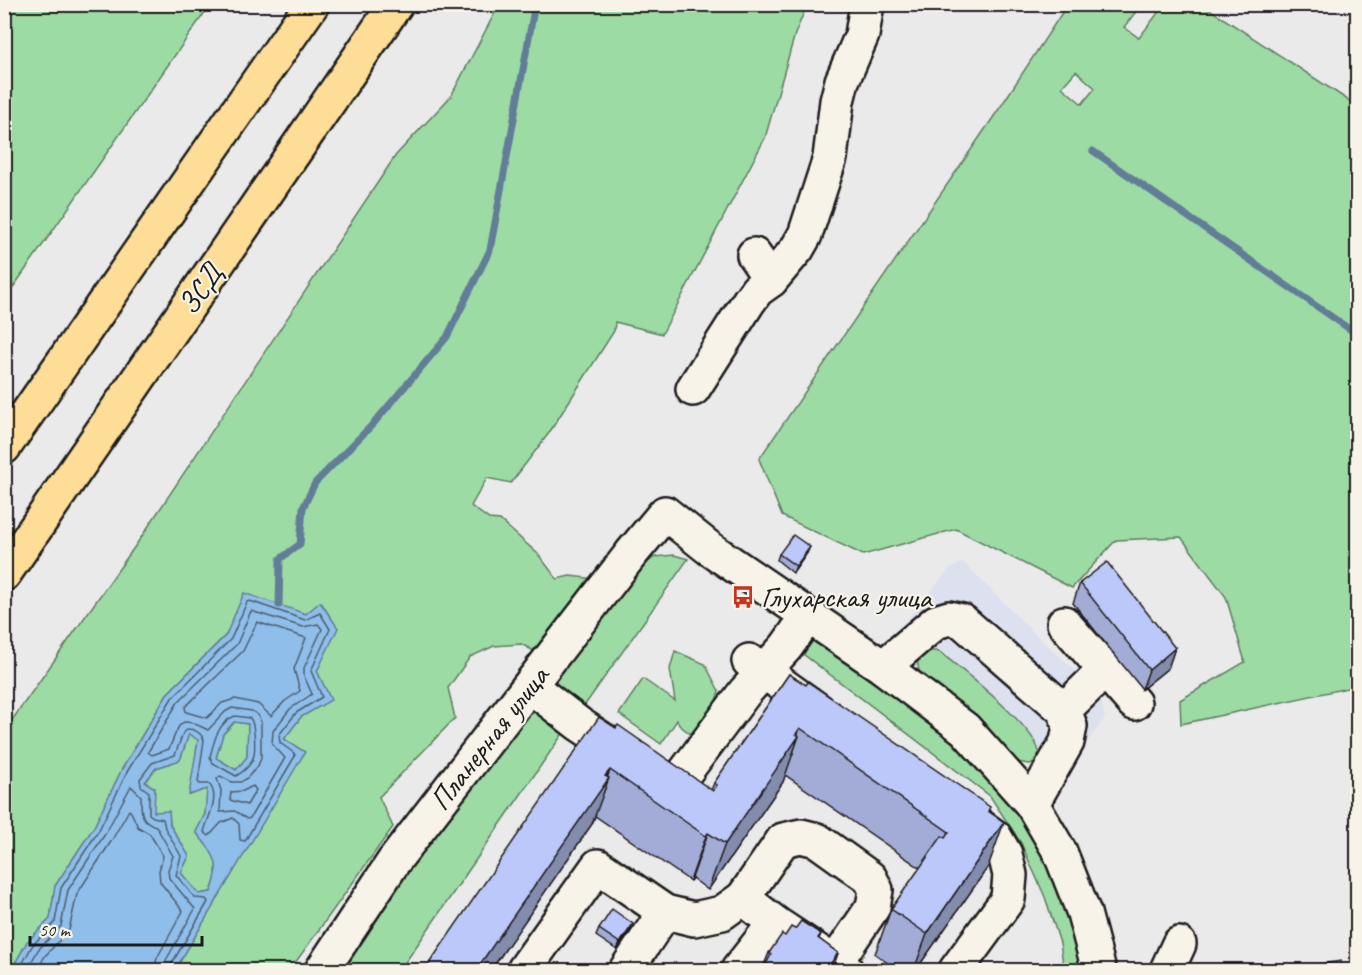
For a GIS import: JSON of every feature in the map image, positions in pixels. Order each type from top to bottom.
[{"type":"highway","points":[[4,447],[312,4]]},
{"type":"highway","name":"ЗСД","points":[[4,574],[396,4]]},
{"type":"street","points":[[693,389],[757,291],[763,268],[797,249],[805,235],[819,198],[830,158],[837,101],[845,72],[861,35],[867,4]]},
{"type":"street","name":"Планерная улица","points":[[322,970],[394,861],[665,513],[709,548],[808,616]]},
{"type":"street","points":[[530,686],[579,724],[674,787],[745,692],[756,666],[786,646],[808,616],[883,667],[965,729],[1032,804],[1060,852],[1084,913],[1099,970]]},
{"type":"street","points":[[883,667],[936,622],[949,618],[962,621],[1064,710],[1070,726],[1067,742],[1032,804]]},
{"type":"street","points":[[1064,623],[1134,703]]},
{"type":"street","points":[[756,666],[840,726]]},
{"type":"street","points":[[1064,710],[1105,670]]},
{"type":"street","points":[[937,796],[995,837],[1005,854],[1010,875],[1008,898],[956,970]]},
{"type":"street","points":[[525,970],[598,866],[665,912],[694,920],[722,914],[743,898],[783,840],[801,836],[817,840],[870,878],[876,890],[873,907],[840,967],[743,898]]},
{"type":"street","points":[[626,970],[665,912]]},
{"type":"street","points":[[738,970],[776,923]]},
{"type":"shaded area","points":[[963,562],[1035,634],[1099,691],[1105,718],[1061,778],[892,638],[949,569]]},
{"type":"green space","points":[[4,5],[210,5],[5,299]]},
{"type":"green space","points":[[499,5],[807,5],[795,34],[765,138],[662,334],[615,322],[614,331],[549,433],[511,483],[487,478],[471,506],[489,519],[500,520],[538,554],[557,579],[570,576],[596,579],[534,651],[521,644],[494,646],[470,657],[448,688],[455,718],[379,797],[393,827],[290,970],[175,970],[304,752],[284,739],[301,717],[330,700],[317,671],[337,628],[321,602],[306,614],[226,635],[167,694],[122,769],[94,827],[55,886],[50,919],[27,942],[13,967],[14,970],[5,970],[5,730],[138,542],[396,155],[451,96]]},
{"type":"green space","points":[[1067,5],[1141,5],[1124,27],[1139,38],[1158,13],[1148,5],[1203,5],[1357,106],[1357,686],[1181,724],[1180,700],[1245,662],[1226,597],[1181,537],[1116,540],[1072,588],[956,529],[863,555],[782,516],[759,459],[1001,106]],"holes":[[[1076,71],[1095,88],[1082,104],[1062,87]]]},
{"type":"green space","points":[[674,555],[688,559],[580,712],[550,685],[641,567],[655,557]]},
{"type":"green space","points":[[813,639],[915,709],[954,741],[1023,814],[1047,859],[1071,918],[1082,970],[1064,970],[1060,943],[1045,897],[1021,843],[990,796],[803,654]]},
{"type":"green space","points":[[675,651],[705,664],[719,691],[711,718],[696,738],[679,725],[677,720],[661,744],[619,714],[643,679],[675,701],[670,669]]},
{"type":"green space","points":[[925,651],[941,653],[1013,715],[1035,743],[1039,753],[1034,763],[1018,762],[980,722],[919,671],[917,660]]},
{"type":"green space","points":[[532,709],[541,711],[566,729],[400,970],[339,970],[409,871]]},
{"type":"green space","points":[[235,722],[248,724],[247,757],[236,770],[216,758],[223,734]]},
{"type":"green space","points":[[189,734],[198,740],[190,795],[208,788],[205,814],[196,832],[212,853],[217,866],[211,892],[199,894],[181,873],[189,856],[170,825],[169,812],[154,812],[145,782],[156,768],[180,760]]},
{"type":"water","points":[[244,593],[306,614],[320,602],[338,628],[317,671],[331,700],[301,717],[284,739],[305,752],[175,970],[14,970],[13,967],[27,942],[50,919],[55,886],[94,827],[122,769],[167,694],[226,635]],"holes":[[[234,722],[248,724],[247,757],[236,770],[216,758],[223,734]],[[189,734],[198,740],[189,795],[207,789],[205,814],[196,832],[212,853],[216,866],[215,882],[211,892],[199,894],[181,873],[189,856],[170,825],[169,811],[154,812],[155,788],[145,782],[156,768],[180,760]]]},
{"type":"building","points":[[793,535],[810,547],[796,566],[779,554]]},
{"type":"building","points":[[1107,562],[1175,648],[1149,670],[1080,583]]},
{"type":"building","points":[[789,674],[806,685],[808,682],[990,807],[988,811],[1004,822],[927,934],[891,909],[942,836],[945,838],[949,832],[800,728],[796,734],[799,736],[725,844],[708,833],[706,836],[610,770],[605,776],[609,778],[476,970],[436,970],[428,965],[599,717],[616,728],[618,725],[713,791],[717,785],[714,783]]},
{"type":"building","points":[[612,909],[633,924],[620,943],[599,929]]},
{"type":"building","points":[[801,921],[821,934],[818,938],[838,953],[831,963],[834,965],[830,970],[765,970],[769,966],[766,964],[771,955],[769,953],[782,934],[785,936],[791,927],[795,929]]},
{"type":"building","points":[[1355,957],[1358,957],[1358,970],[1357,970]]},
{"type":"building","points":[[1341,961],[1342,970],[1278,970]]},
{"type":"waterway","points":[[279,605],[280,559],[300,544],[303,508],[315,483],[374,423],[447,337],[490,250],[535,4]]},
{"type":"waterway","points":[[1093,151],[1358,335]]},
{"type":"place","name":"Глухарская улица","points":[[743,597]]}]
